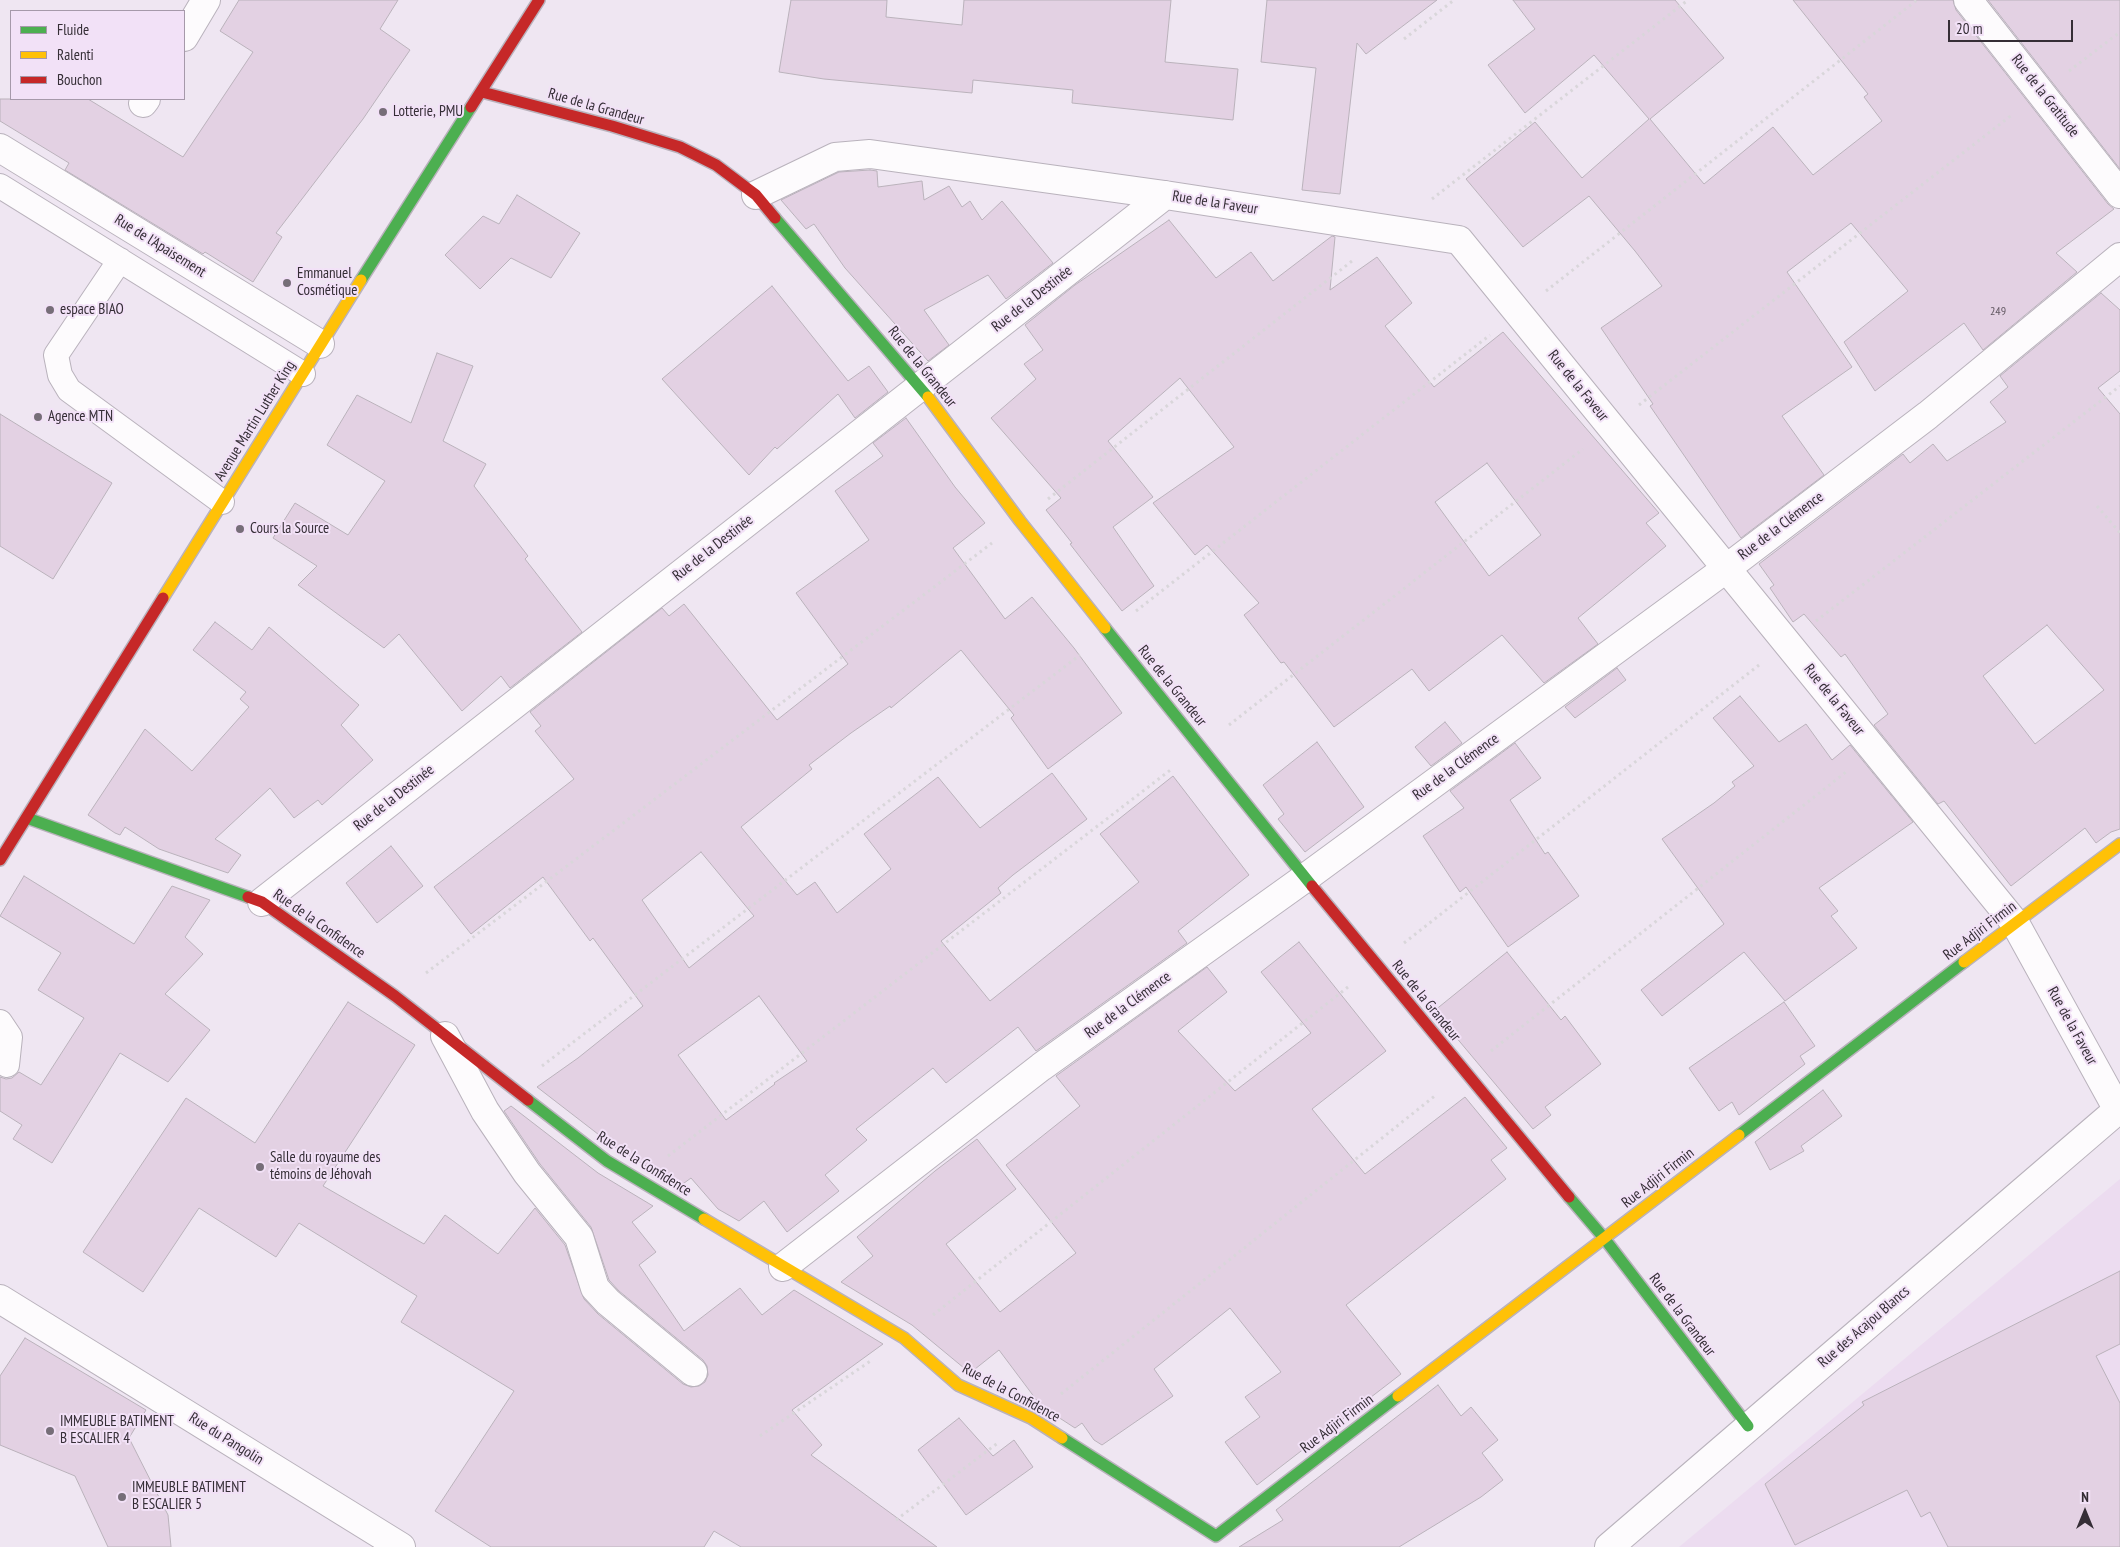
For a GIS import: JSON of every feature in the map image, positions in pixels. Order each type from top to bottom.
[{"type":"street","points":[[185,35],[206,0]]},
{"type":"street","name":"Avenue Martin Luther King","points":[[0,860],[320,344],[539,0]]},
{"type":"street","name":"Rue de la Gratitude","points":[[1968,0],[2042,92],[2120,194]]},
{"type":"street","name":"Rue de la Grandeur","points":[[482,92],[612,126],[680,147],[716,165],[756,195],[920,386],[1020,521],[1305,878],[1464,1072],[1604,1238],[1748,1426]]},
{"type":"street","name":"Rue de l'Apaisement","points":[[0,148],[320,344]]},
{"type":"street","name":"Rue de la Faveur","points":[[756,195],[834,157],[870,154],[1165,195],[1458,240],[2015,923],[2119,1109]]},
{"type":"street","name":"Rue de la Destinée","points":[[262,902],[1165,195]]},
{"type":"street","name":"Rue de la Clémence","points":[[783,1267],[1041,1067],[1305,878],[1727,568],[1928,415],[2120,257]]},
{"type":"street","name":"Rue de la Confidence","points":[[27,818],[262,902],[395,996],[607,1161],[904,1338],[958,1385],[1031,1418],[1216,1536]]},
{"type":"street","name":"Rue Adjiri Firmin","points":[[1216,1536],[2120,844]]},
{"type":"street","points":[[445,1036],[485,1111],[527,1173],[579,1237],[595,1288],[608,1302],[693,1372]]},
{"type":"street","name":"Rue des Acajou Blancs","points":[[1610,1547],[1748,1426],[2119,1109]]},
{"type":"street","name":"Rue du Pangolin","points":[[0,1299],[401,1547]]},
{"type":"lane","points":[[0,186],[303,374]]},
{"type":"lane","points":[[120,260],[56,355],[60,375],[69,390],[222,502]]},
{"type":"lane","points":[[0,1022],[10,1037],[7,1065]]},
{"type":"path","points":[[1404,39],[1454,0]]},
{"type":"path","points":[[513,1088],[1109,632],[1917,0]]},
{"type":"path","points":[[638,1179],[1201,747],[2120,32]]},
{"type":"path","points":[[760,1436],[904,1338],[1376,964],[2120,386]]},
{"type":"path","points":[[2097,506],[2120,533]]},
{"type":"path","points":[[896,1520],[1031,1418],[1464,1072],[1875,750]]},
{"type":"shaded area","points":[[2120,1179],[2120,1547],[1679,1547]]},
{"type":"building","points":[[239,0],[398,0],[380,29],[410,50],[363,119],[276,233],[282,237],[253,282],[205,252],[203,254],[65,170],[69,163],[0,121],[0,99],[90,100],[183,157],[253,52],[220,31]]},
{"type":"building","points":[[791,0],[887,0],[886,17],[962,25],[964,0],[1171,0],[1165,62],[1238,69],[1233,120],[1072,103],[1073,90],[973,80],[972,93],[824,79],[779,72]]},
{"type":"building","points":[[1267,0],[1437,0],[1366,54],[1357,43],[1340,194],[1302,190],[1316,68],[1261,62]]},
{"type":"building","points":[[1513,0],[1675,0],[1724,58],[1650,119],[1704,184],[1773,127],[1813,175],[1882,121],[1864,97],[1868,94],[1793,0],[1953,0],[1956,10],[2108,204],[2114,209],[2056,253],[2077,272],[1983,350],[1964,323],[1875,391],[1844,342],[1908,291],[1851,223],[1787,272],[1852,367],[1782,416],[1824,475],[1741,538],[1650,406],[1653,404],[1601,328],[1662,286],[1589,196],[1523,247],[1466,179],[1535,122],[1582,178],[1649,119],[1594,55],[1525,113],[1488,65],[1535,29]]},
{"type":"building","points":[[1988,0],[2120,0],[2120,169]]},
{"type":"building","points":[[877,171],[878,187],[922,181],[924,200],[949,186],[962,207],[970,201],[982,220],[1002,201],[1053,263],[1006,299],[988,275],[924,310],[949,345],[928,361],[845,268],[814,224],[806,229],[781,200],[839,172]]},
{"type":"building","points":[[517,195],[580,233],[551,278],[511,258],[480,289],[445,255],[483,216],[499,224]]},
{"type":"building","points":[[1169,220],[1216,278],[1251,252],[1273,281],[1332,236],[1335,237],[1330,290],[1377,257],[1412,303],[1385,326],[1434,387],[1503,332],[1659,513],[1646,523],[1666,546],[1578,618],[1598,644],[1544,683],[1502,635],[1429,691],[1412,669],[1334,727],[1284,662],[1281,663],[1244,615],[1259,603],[1207,545],[1195,555],[1153,503],[1234,447],[1180,378],[1108,441],[1153,497],[1113,527],[1154,586],[1122,611],[1046,510],[1061,498],[991,418],[1036,379],[1024,364],[1043,350],[1025,325],[1075,285]],"holes":[[[1487,463],[1541,535],[1489,576],[1435,502]]]},
{"type":"building","points":[[772,286],[848,381],[869,366],[888,392],[855,418],[838,394],[777,449],[775,447],[749,475],[662,379]]},
{"type":"building","points":[[2101,293],[2120,310],[2120,371],[2098,388],[2120,414],[2120,829],[2111,832],[2096,843],[2085,828],[2011,886],[1944,801],[1938,804],[1874,725],[1888,714],[1845,654],[1841,657],[1804,614],[1793,622],[1770,588],[1774,585],[1759,564],[1903,454],[1910,463],[1933,444],[1947,461],[2006,422],[1990,402],[2008,387],[2000,376]],"holes":[[[2047,625],[2104,690],[2035,744],[1983,676]]]},
{"type":"building","points":[[437,353],[473,366],[443,441],[486,464],[474,486],[528,556],[525,559],[582,632],[510,688],[501,676],[462,711],[399,634],[384,648],[298,585],[317,566],[273,538],[295,503],[348,535],[385,481],[327,445],[357,395],[411,423]]},
{"type":"building","points":[[0,414],[112,483],[53,579],[0,546]]},
{"type":"building","points":[[906,418],[955,487],[985,523],[953,548],[1005,619],[1032,597],[1074,648],[1122,713],[1048,769],[1011,718],[1014,715],[961,650],[891,708],[890,706],[851,733],[809,765],[812,769],[741,827],[797,895],[815,882],[837,913],[891,869],[864,834],[938,777],[980,828],[1052,773],[1087,819],[1013,875],[998,888],[1001,893],[941,941],[990,1001],[1139,882],[1100,834],[1173,776],[1249,875],[1178,931],[1187,943],[1036,1051],[1018,1027],[946,1083],[933,1068],[856,1129],[867,1140],[825,1175],[839,1191],[787,1232],[764,1201],[739,1221],[718,1209],[691,1178],[680,1186],[616,1148],[537,1087],[578,1058],[643,1006],[593,938],[590,941],[543,877],[471,934],[434,887],[574,779],[535,731],[541,726],[530,712],[662,608],[669,616],[684,604],[777,720],[848,664],[796,593],[869,540],[835,491],[883,456],[873,443]],"holes":[[[701,852],[754,916],[689,968],[642,900]],[[759,996],[807,1061],[774,1083],[726,1120],[678,1055]]]},
{"type":"building","points":[[215,622],[252,650],[269,627],[359,705],[341,725],[373,760],[322,805],[318,800],[294,818],[270,788],[215,839],[241,855],[228,873],[159,849],[125,827],[120,835],[115,833],[88,815],[145,729],[192,771],[249,707],[240,699],[246,692],[193,650]]},
{"type":"building","points":[[1617,668],[1626,680],[1575,718],[1565,707]]},
{"type":"building","points":[[1740,696],[1779,742],[1806,724],[1832,760],[1850,745],[1913,822],[1819,888],[1838,911],[1831,916],[1857,948],[1785,1001],[1744,952],[1662,1016],[1641,990],[1724,924],[1662,839],[1714,803],[1735,786],[1732,782],[1754,766],[1713,718]]},
{"type":"building","points":[[1445,722],[1462,743],[1431,766],[1415,747]]},
{"type":"building","points":[[1317,742],[1364,807],[1305,852],[1278,819],[1284,814],[1263,785]]},
{"type":"building","points":[[1515,743],[1541,778],[1510,800],[1545,854],[1548,852],[1579,896],[1508,947],[1466,887],[1460,892],[1423,836],[1464,808],[1450,791]]},
{"type":"building","points":[[391,846],[423,886],[377,923],[346,883]]},
{"type":"building","points":[[24,876],[134,944],[172,886],[210,900],[185,937],[203,954],[165,994],[210,1030],[168,1082],[120,1053],[52,1163],[13,1139],[22,1125],[0,1111],[0,1077],[12,1078],[19,1072],[41,1085],[84,1018],[38,990],[61,953],[0,916]]},
{"type":"building","points":[[1299,942],[1386,1051],[1312,1109],[1365,1174],[1465,1097],[1507,1148],[1491,1160],[1506,1179],[1346,1305],[1401,1374],[1257,1485],[1225,1442],[1260,1417],[1245,1397],[1281,1372],[1230,1308],[1154,1369],[1173,1396],[1102,1445],[1094,1440],[1082,1423],[1075,1428],[1041,1406],[999,1350],[970,1373],[912,1325],[841,1282],[873,1256],[857,1237],[935,1171],[977,1139],[1016,1189],[946,1244],[1000,1312],[1076,1253],[1006,1165],[1080,1106],[1056,1076],[1207,967],[1227,992],[1178,1031],[1235,1091],[1311,1033],[1261,972]]},
{"type":"building","points":[[1507,952],[1561,1020],[1565,1016],[1601,1064],[1545,1107],[1551,1115],[1533,1129],[1434,1011]]},
{"type":"building","points":[[348,1002],[415,1045],[323,1186],[424,1244],[445,1215],[498,1254],[535,1208],[565,1245],[584,1299],[598,1314],[683,1384],[691,1387],[699,1386],[705,1382],[708,1375],[707,1366],[703,1360],[619,1291],[609,1280],[591,1227],[540,1164],[504,1111],[511,1106],[598,1173],[653,1206],[632,1222],[656,1252],[639,1265],[684,1331],[740,1288],[762,1315],[794,1290],[883,1344],[792,1410],[822,1445],[811,1455],[937,1547],[741,1547],[714,1531],[704,1547],[491,1547],[435,1511],[514,1391],[401,1322],[417,1296],[299,1223],[276,1257],[199,1208],[143,1292],[83,1252],[186,1098],[255,1143]]},
{"type":"building","points":[[1784,1002],[1815,1046],[1800,1056],[1805,1064],[1739,1115],[1732,1102],[1719,1111],[1689,1068]]},
{"type":"building","points":[[1823,1090],[1842,1116],[1801,1146],[1804,1151],[1770,1170],[1755,1142]]},
{"type":"building","points":[[2120,1271],[2120,1344],[2096,1356],[2120,1403],[2120,1547],[1948,1547],[1930,1512],[1921,1517],[1907,1490],[1795,1545],[1765,1484],[1864,1405],[1862,1402]]},
{"type":"building","points":[[25,1338],[146,1410],[129,1438],[168,1515],[171,1547],[108,1547],[75,1476],[0,1445],[0,1376]]},
{"type":"building","points":[[1438,1385],[1461,1416],[1471,1407],[1498,1440],[1482,1453],[1503,1480],[1481,1497],[1399,1547],[1239,1547],[1283,1520],[1276,1510]]},
{"type":"building","points":[[959,1418],[993,1456],[1014,1440],[1033,1467],[966,1515],[918,1450]]},
{"type":"traffic: fast","points":[[361,280],[471,107]]},
{"type":"traffic: fast","points":[[775,218],[928,397]]},
{"type":"traffic: fast","points":[[1105,628],[1312,886]]},
{"type":"traffic: fast","points":[[27,818],[248,897]]},
{"type":"traffic: fast","points":[[1739,1135],[1964,962]]},
{"type":"traffic: fast","points":[[528,1100],[607,1161],[704,1219]]},
{"type":"traffic: fast","points":[[1569,1197],[1604,1238],[1748,1426]]},
{"type":"traffic: fast","points":[[1062,1438],[1216,1536],[1398,1396]]},
{"type":"traffic: slow","points":[[163,598],[361,280]]},
{"type":"traffic: slow","points":[[928,397],[1020,521],[1105,628]]},
{"type":"traffic: slow","points":[[1964,962],[2120,844]]},
{"type":"traffic: slow","points":[[1398,1396],[1739,1135]]},
{"type":"traffic: slow","points":[[704,1219],[904,1338],[958,1385],[1031,1418],[1062,1438]]},
{"type":"traffic: jam","points":[[471,107],[539,0]]},
{"type":"traffic: jam","points":[[482,92],[612,126],[680,147],[716,165],[756,195],[775,218]]},
{"type":"traffic: jam","points":[[0,860],[163,598]]},
{"type":"traffic: jam","points":[[1312,886],[1569,1197]]},
{"type":"traffic: jam","points":[[248,897],[262,902],[395,996],[528,1100]]},
{"type":"place","name":"Lotterie, PMU","points":[[383,112]]},
{"type":"place","name":"Emmanuel Cosmétique","points":[[287,283]]},
{"type":"place","name":"espace BIAO","points":[[50,310]]},
{"type":"place","name":"Agence MTN","points":[[38,417]]},
{"type":"place","name":"Cours la Source","points":[[240,529]]},
{"type":"place","name":"Salle du royaume des témoins de Jéhovah","points":[[260,1167]]},
{"type":"place","name":"IMMEUBLE BATIMENT B ESCALIER 4","points":[[50,1431]]},
{"type":"place","name":"IMMEUBLE BATIMENT B ESCALIER 5","points":[[122,1497]]}]
